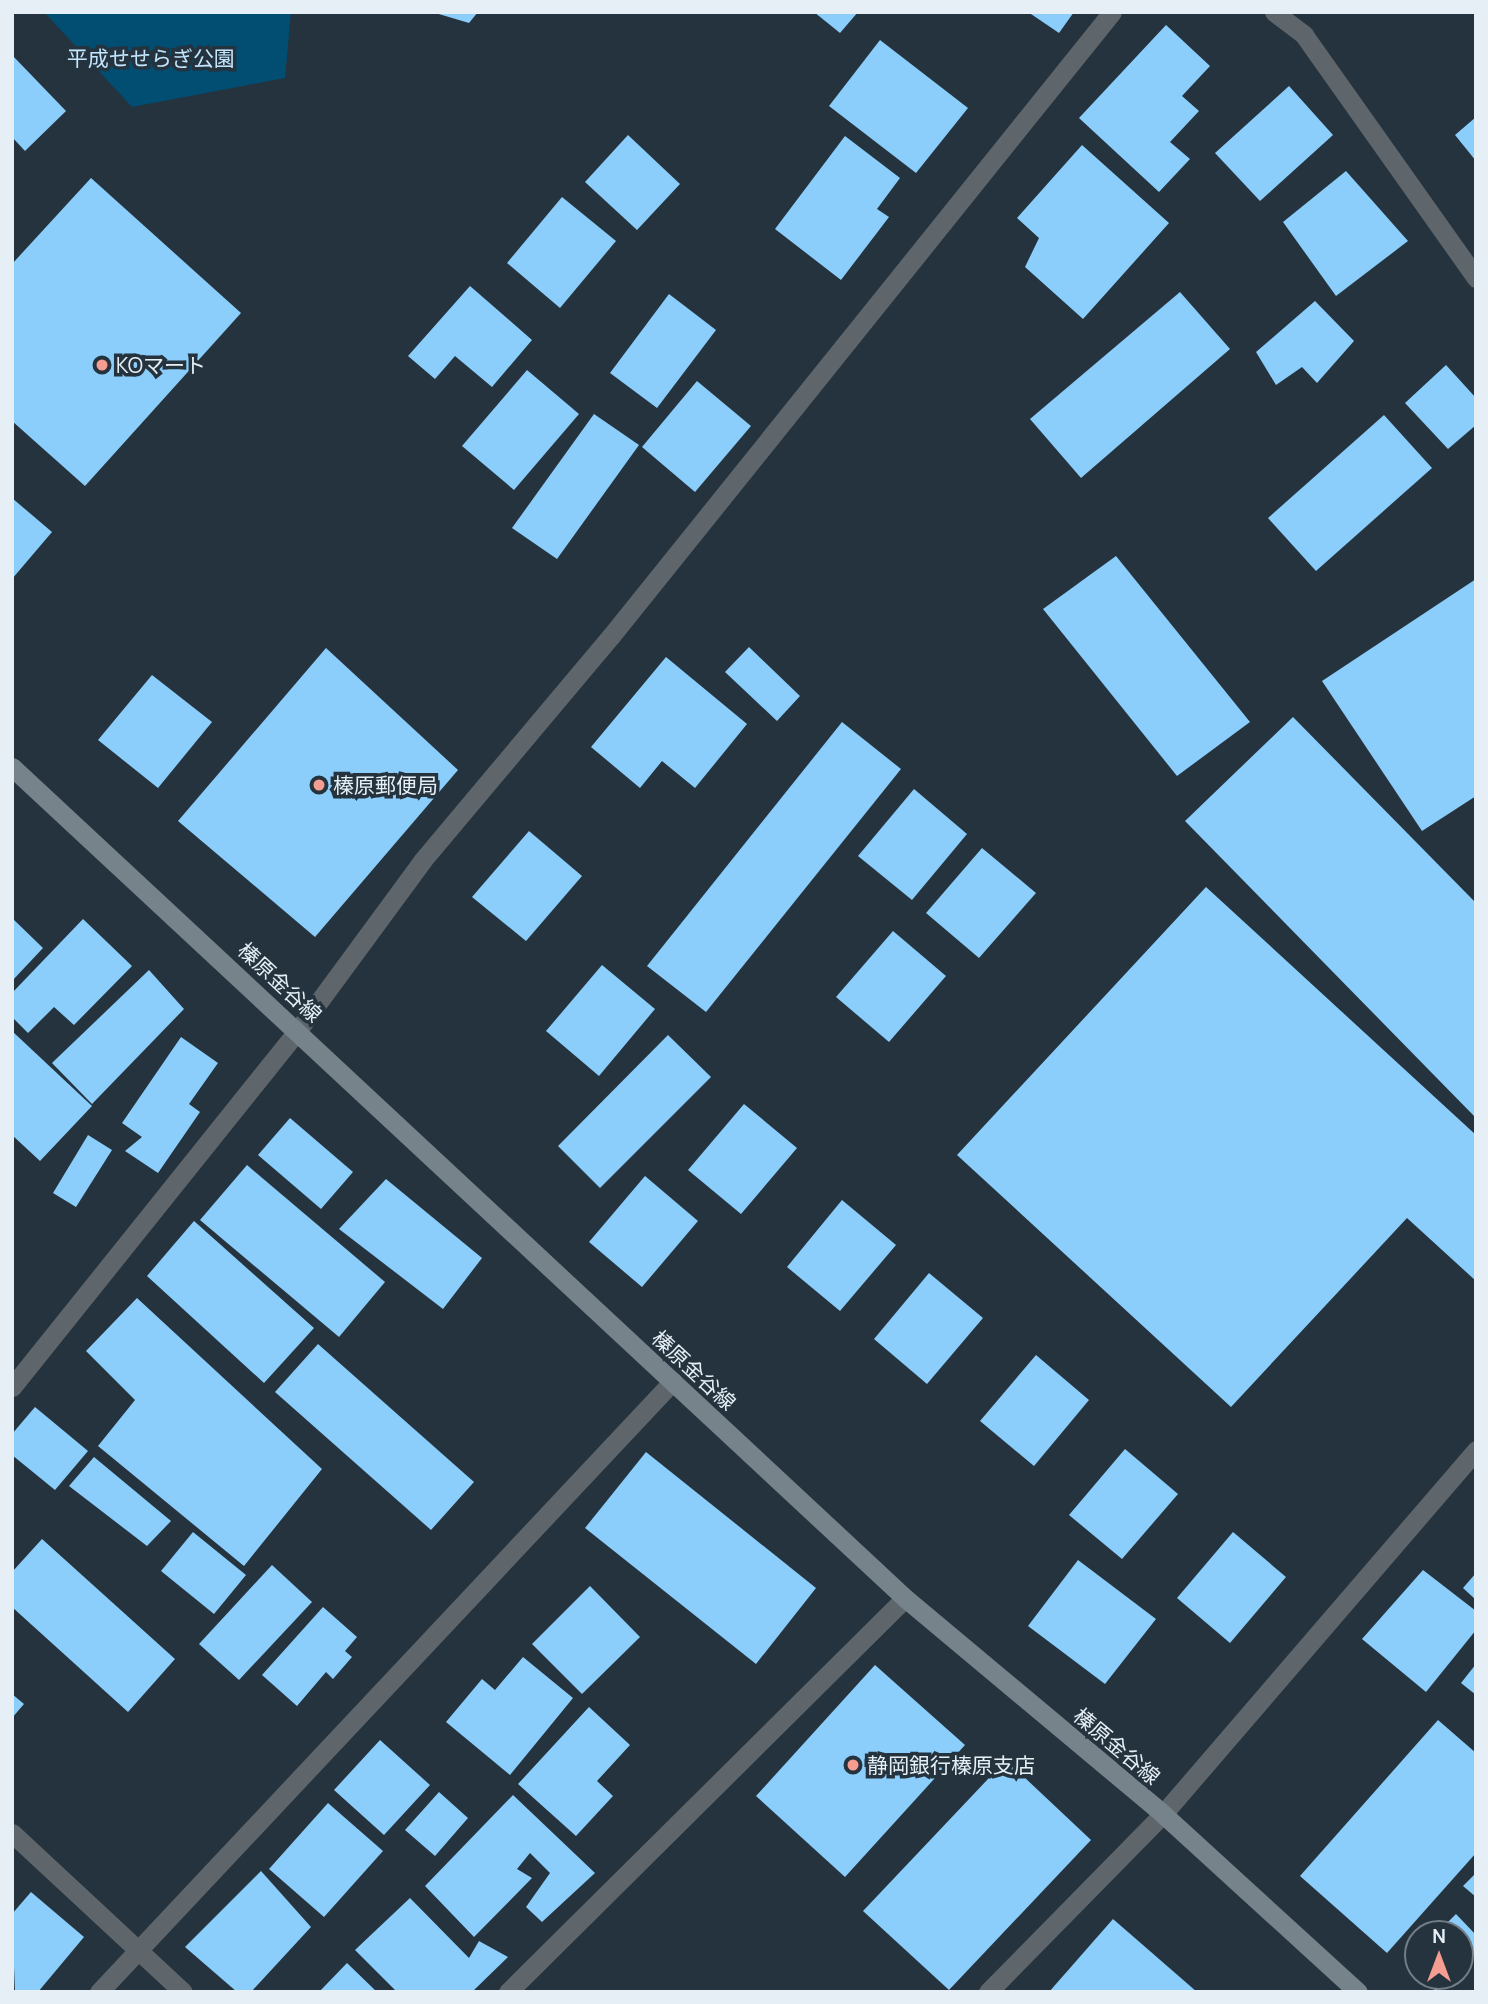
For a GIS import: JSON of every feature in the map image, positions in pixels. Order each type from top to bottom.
[{"type":"main road","name":"榛原金谷線","points":[[12,767],[298,1030],[905,1598],[1163,1814],[1357,1992]]},
{"type":"street","points":[[12,1387],[298,1030],[422,861],[611,636],[1112,12]]},
{"type":"street","points":[[1274,12],[1304,35],[1476,278]]},
{"type":"street","points":[[99,1992],[140,1952],[673,1381]]},
{"type":"street","points":[[988,1992],[1163,1814],[1476,1450]]},
{"type":"street","points":[[508,1992],[905,1598]]},
{"type":"street","points":[[12,1833],[184,1992]]},
{"type":"green space","name":"平成せせらぎ公園","points":[[44,12],[291,12],[285,78],[132,107]]},
{"type":"building","points":[[432,12],[478,12],[469,23]]},
{"type":"building","points":[[814,12],[858,12],[840,33]]},
{"type":"building","points":[[1028,12],[1074,12],[1059,33]]},
{"type":"building","points":[[1166,25],[1210,66],[1182,96],[1199,111],[1170,142],[1190,159],[1159,192],[1079,118]]},
{"type":"building","points":[[880,40],[968,108],[916,173],[829,106]]},
{"type":"building","points":[[12,55],[66,111],[25,151],[12,137]]},
{"type":"building","points":[[1289,86],[1333,135],[1260,201],[1215,153]]},
{"type":"building","points":[[1476,117],[1476,161],[1455,135]]},
{"type":"building","points":[[628,135],[680,184],[637,230],[585,182]]},
{"type":"building","points":[[845,136],[900,178],[877,209],[889,217],[841,280],[775,229]]},
{"type":"building","points":[[1082,145],[1169,223],[1083,319],[1025,267],[1039,238],[1017,218]]},
{"type":"building","points":[[1346,171],[1408,241],[1336,296],[1283,222]]},
{"type":"building","points":[[91,178],[241,313],[85,486],[12,421],[12,264]]},
{"type":"building","points":[[562,197],[616,241],[560,308],[507,263]]},
{"type":"building","points":[[470,286],[532,340],[492,387],[455,356],[435,379],[408,356]]},
{"type":"building","points":[[1180,292],[1230,349],[1081,478],[1030,419]]},
{"type":"building","points":[[669,294],[716,330],[657,408],[610,373]]},
{"type":"building","points":[[1315,301],[1354,341],[1317,383],[1302,367],[1276,385],[1256,352]]},
{"type":"building","points":[[1446,365],[1476,398],[1476,425],[1448,449],[1405,403]]},
{"type":"building","points":[[527,370],[579,414],[514,490],[462,446]]},
{"type":"building","points":[[697,381],[751,426],[695,492],[642,447]]},
{"type":"building","points":[[594,414],[639,445],[557,559],[512,528]]},
{"type":"building","points":[[1384,415],[1432,468],[1316,571],[1268,518]]},
{"type":"building","points":[[12,498],[52,532],[12,579]]},
{"type":"building","points":[[1116,556],[1250,722],[1177,776],[1043,609]]},
{"type":"building","points":[[1476,579],[1476,796],[1422,831],[1322,681]]},
{"type":"building","points":[[749,647],[800,696],[777,721],[725,672]]},
{"type":"building","points":[[326,648],[458,770],[315,937],[178,821]]},
{"type":"building","points":[[666,657],[747,724],[695,788],[662,761],[640,788],[591,747]]},
{"type":"building","points":[[152,675],[212,722],[158,788],[98,740]]},
{"type":"building","points":[[1293,717],[1476,903],[1476,1118],[1185,821]]},
{"type":"building","points":[[842,722],[901,769],[706,1012],[647,966]]},
{"type":"building","points":[[914,789],[967,834],[912,900],[858,856]]},
{"type":"building","points":[[529,831],[582,876],[526,941],[472,897]]},
{"type":"building","points":[[982,848],[1036,893],[979,958],[926,913]]},
{"type":"building","points":[[1206,887],[1476,1135],[1476,1281],[1407,1218],[1231,1407],[957,1155]]},
{"type":"building","points":[[12,918],[43,948],[12,981]]},
{"type":"building","points":[[83,919],[132,966],[74,1025],[54,1007],[28,1033],[12,1017],[12,993]]},
{"type":"building","points":[[893,931],[946,976],[889,1042],[836,997]]},
{"type":"building","points":[[602,965],[655,1009],[599,1076],[546,1031]]},
{"type":"building","points":[[149,970],[184,1009],[92,1104],[52,1063]]},
{"type":"building","points":[[12,1031],[92,1106],[40,1161],[12,1135]]},
{"type":"building","points":[[668,1035],[711,1077],[600,1188],[558,1146]]},
{"type":"building","points":[[181,1037],[218,1063],[189,1104],[200,1112],[158,1173],[125,1151],[142,1137],[122,1123]]},
{"type":"building","points":[[744,1104],[797,1148],[741,1214],[688,1170]]},
{"type":"building","points":[[290,1118],[353,1172],[321,1209],[258,1155]]},
{"type":"building","points":[[88,1135],[112,1150],[76,1207],[53,1193]]},
{"type":"building","points":[[247,1165],[385,1282],[339,1337],[200,1220]]},
{"type":"building","points":[[645,1176],[698,1221],[642,1287],[589,1242]]},
{"type":"building","points":[[386,1179],[482,1258],[443,1309],[339,1229]]},
{"type":"building","points":[[842,1200],[896,1245],[840,1311],[787,1267]]},
{"type":"building","points":[[194,1221],[314,1328],[264,1383],[147,1276]]},
{"type":"building","points":[[929,1273],[983,1318],[927,1384],[874,1339]]},
{"type":"building","points":[[137,1298],[322,1469],[244,1566],[98,1446],[135,1400],[86,1351]]},
{"type":"building","points":[[318,1344],[474,1482],[431,1530],[275,1392]]},
{"type":"building","points":[[1036,1355],[1089,1400],[1034,1466],[980,1421]]},
{"type":"building","points":[[35,1407],[88,1451],[55,1490],[12,1455],[12,1434]]},
{"type":"building","points":[[1125,1449],[1178,1494],[1122,1559],[1069,1515]]},
{"type":"building","points":[[646,1452],[816,1588],[756,1664],[585,1528]]},
{"type":"building","points":[[94,1457],[171,1521],[147,1546],[69,1486]]},
{"type":"building","points":[[193,1532],[246,1575],[214,1614],[161,1571]]},
{"type":"building","points":[[1233,1532],[1286,1577],[1230,1643],[1177,1598]]},
{"type":"building","points":[[42,1539],[175,1659],[128,1712],[12,1607],[12,1572]]},
{"type":"building","points":[[1078,1560],[1156,1619],[1105,1684],[1028,1626]]},
{"type":"building","points":[[272,1565],[312,1602],[239,1680],[199,1644]]},
{"type":"building","points":[[1423,1570],[1476,1611],[1476,1630],[1426,1692],[1362,1639]]},
{"type":"building","points":[[1476,1573],[1476,1600],[1463,1588]]},
{"type":"building","points":[[590,1586],[640,1637],[582,1694],[532,1644]]},
{"type":"building","points":[[323,1607],[357,1637],[345,1651],[352,1657],[333,1679],[326,1672],[297,1706],[262,1675]]},
{"type":"building","points":[[523,1657],[573,1698],[510,1775],[446,1722],[482,1679],[495,1690]]},
{"type":"building","points":[[1476,1664],[1476,1695],[1461,1683]]},
{"type":"building","points":[[875,1665],[965,1745],[845,1877],[756,1796]]},
{"type":"building","points":[[12,1694],[24,1704],[12,1718]]},
{"type":"building","points":[[589,1707],[630,1745],[597,1781],[613,1796],[576,1836],[518,1784]]},
{"type":"building","points":[[1438,1720],[1476,1753],[1476,1853],[1416,1920],[1404,1920],[1404,1934],[1387,1953],[1300,1876]]},
{"type":"building","points":[[380,1740],[430,1785],[384,1835],[334,1790]]},
{"type":"building","points":[[1006,1760],[1091,1840],[949,1990],[863,1911]]},
{"type":"building","points":[[439,1792],[468,1818],[435,1856],[405,1830]]},
{"type":"building","points":[[513,1795],[595,1873],[542,1922],[526,1907],[550,1873],[530,1853],[517,1869],[532,1878],[474,1937],[425,1886]]},
{"type":"building","points":[[328,1803],[383,1851],[324,1917],[269,1869]]},
{"type":"building","points":[[261,1871],[311,1927],[251,1992],[237,1992],[185,1947]]},
{"type":"building","points":[[1476,1873],[1476,1897],[1463,1886]]},
{"type":"building","points":[[31,1892],[84,1937],[38,1992],[15,1992],[12,1914]]},
{"type":"building","points":[[410,1898],[469,1958],[479,1941],[508,1957],[472,1992],[397,1992],[355,1950]]},
{"type":"building","points":[[1456,1914],[1462,1920],[1450,1920]]},
{"type":"building","points":[[1113,1919],[1197,1992],[1049,1992]]},
{"type":"building","points":[[1474,1933],[1476,1935],[1474,1954]]},
{"type":"building","points":[[347,1963],[377,1992],[319,1992]]},
{"type":"place","name":"KOマート","points":[[102,365]]},
{"type":"place","name":"榛原郵便局","points":[[319,785]]},
{"type":"place","name":"静岡銀行榛原支店","points":[[853,1765]]}]
